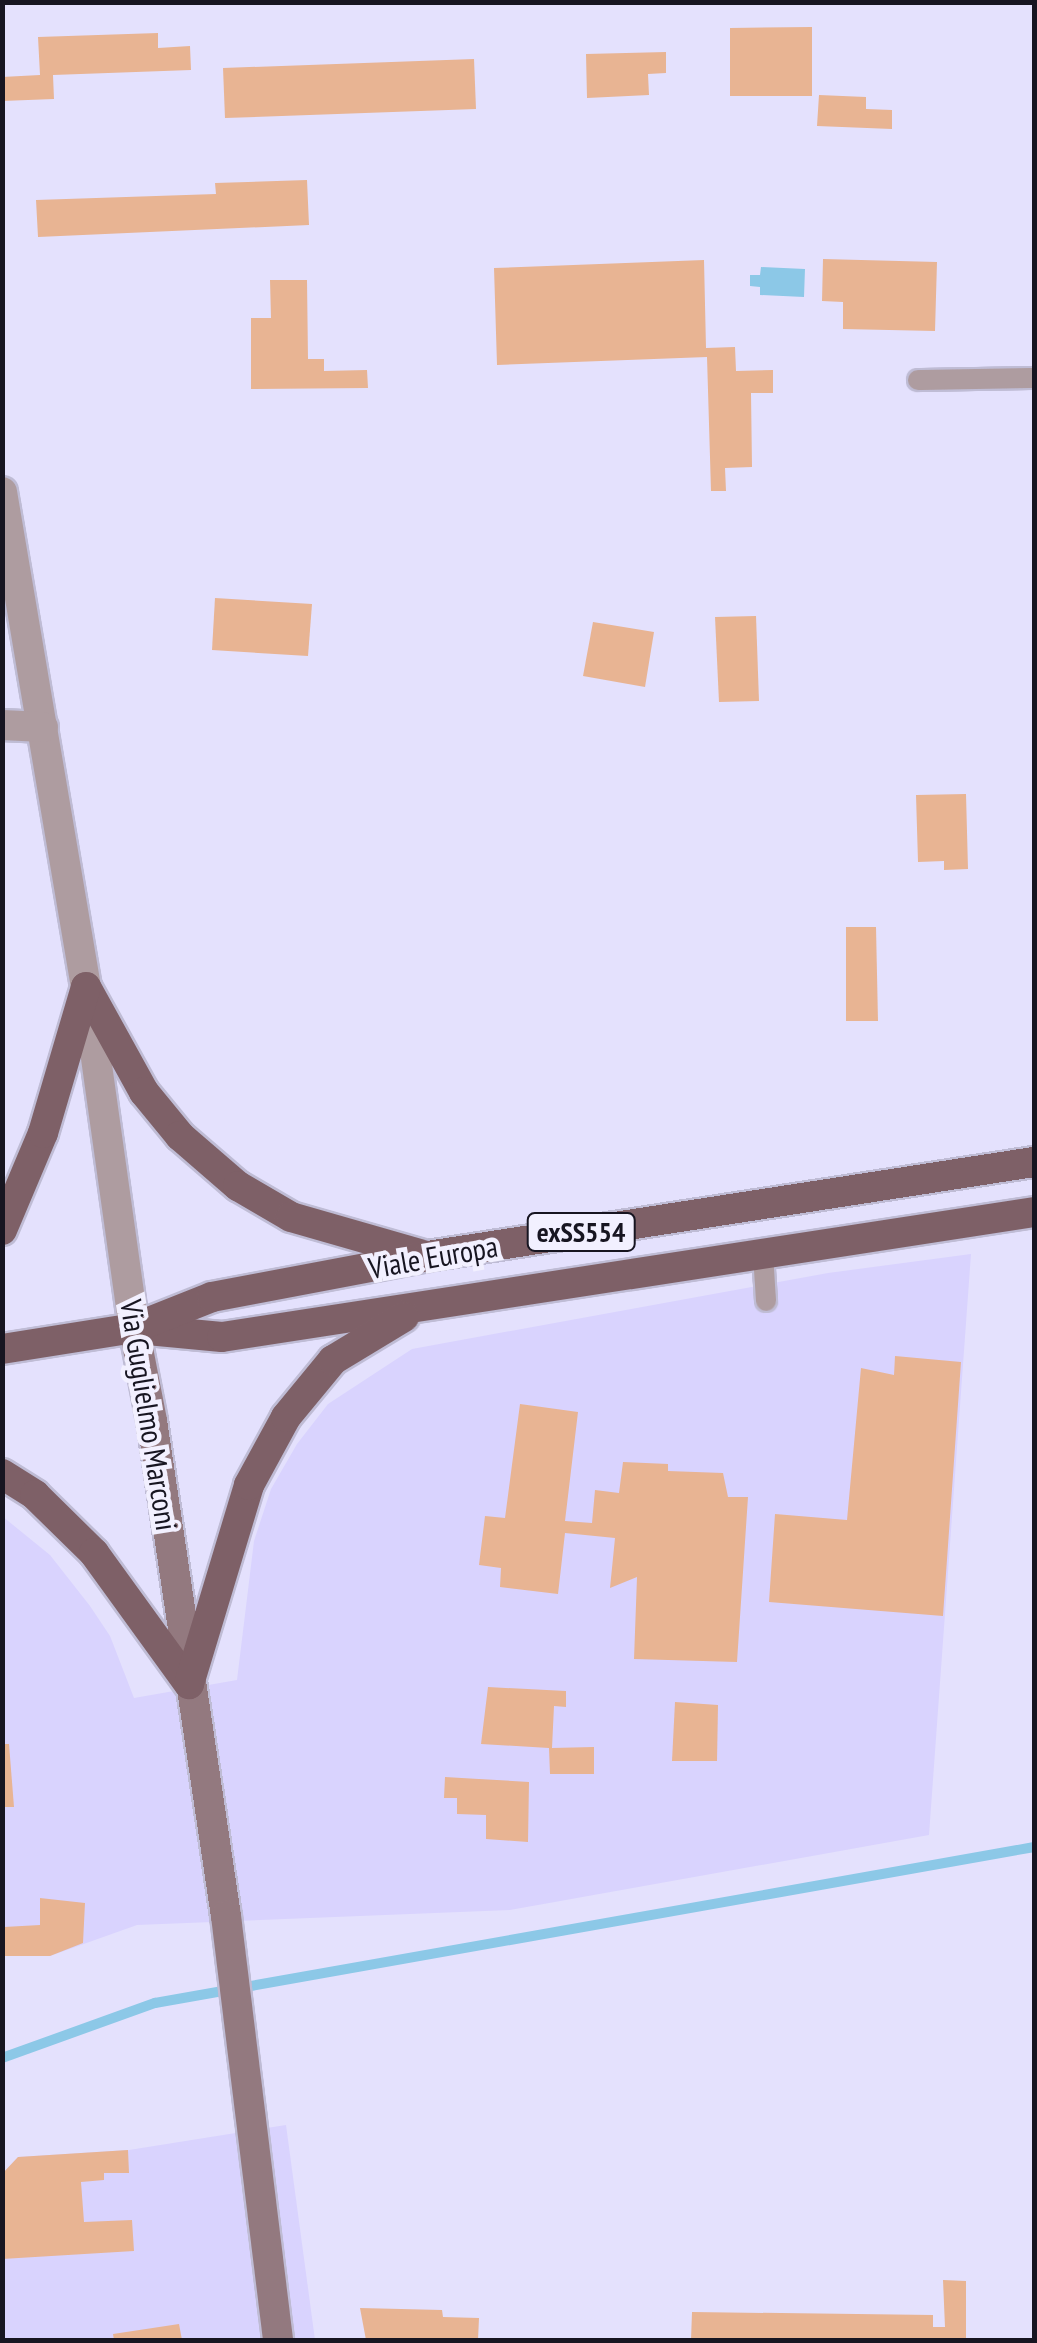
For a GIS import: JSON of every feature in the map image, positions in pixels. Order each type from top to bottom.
[{"type":"main road","points":[[2,1230],[44,1134],[86,987]]},
{"type":"main road","points":[[86,987],[144,1092],[180,1136],[238,1186],[290,1217],[428,1256]]},
{"type":"main road","name":"Viale Europa","points":[[2,1349],[134,1328],[212,1297],[428,1256],[1034,1162]]},
{"type":"main road","name":"Viale Europa","points":[[134,1328],[222,1338],[1034,1212]]},
{"type":"main road","points":[[189,1684],[250,1485],[286,1418],[333,1360],[418,1308]]},
{"type":"main road","name":"Via Guglielmo Marconi","points":[[134,1328],[152,1421],[226,1916],[278,2340]]},
{"type":"main road","points":[[2,1474],[35,1495],[94,1553],[189,1684]]},
{"type":"street","name":"Via Guglielmo Marconi","points":[[2,492],[86,987],[134,1328]]},
{"type":"street","points":[[2,725],[43,728]]},
{"type":"lane","points":[[918,380],[1034,378]]},
{"type":"lane","points":[[763,1254],[766,1301]]},
{"type":"shaded area","points":[[971,1254],[929,1835],[510,1910],[137,1925],[50,1956],[3,1956],[2,1516],[50,1555],[90,1606],[110,1636],[134,1698],[237,1680],[254,1541],[271,1489],[297,1444],[328,1404],[412,1349],[828,1273]]},
{"type":"shaded area","points":[[286,2125],[315,2340],[3,2340],[2,2174],[18,2157],[129,2150]]},
{"type":"water","points":[[761,267],[805,269],[804,297],[760,295],[760,287],[750,286],[750,275],[760,275]]},
{"type":"building","points":[[812,27],[812,96],[730,96],[730,28]]},
{"type":"building","points":[[158,33],[158,48],[190,46],[191,70],[53,75],[54,99],[2,101],[2,77],[40,75],[38,37]]},
{"type":"building","points":[[666,52],[666,73],[648,74],[649,95],[587,98],[586,54]]},
{"type":"building","points":[[474,59],[476,109],[225,118],[223,68]]},
{"type":"building","points":[[819,95],[866,97],[866,109],[892,110],[892,129],[817,126]]},
{"type":"building","points":[[307,180],[309,225],[38,237],[36,200],[216,194],[215,183]]},
{"type":"building","points":[[823,259],[937,262],[935,331],[843,329],[843,302],[822,301]]},
{"type":"building","points":[[704,260],[706,348],[735,347],[736,371],[773,370],[773,393],[751,393],[752,467],[725,468],[726,491],[711,491],[707,357],[497,365],[494,268]]},
{"type":"building","points":[[270,280],[307,280],[308,359],[324,359],[324,371],[367,370],[368,388],[251,389],[251,318],[271,318]]},
{"type":"building","points":[[215,598],[312,604],[308,656],[212,650]]},
{"type":"building","points":[[756,616],[759,701],[719,702],[715,617]]},
{"type":"building","points":[[593,622],[654,632],[645,687],[583,676]]},
{"type":"building","points":[[966,794],[968,869],[944,870],[944,861],[918,862],[916,795]]},
{"type":"building","points":[[846,927],[876,927],[878,1021],[846,1021]]},
{"type":"building","points":[[895,1356],[961,1362],[943,1616],[769,1602],[775,1514],[847,1520],[861,1368],[894,1375]]},
{"type":"building","points":[[520,1404],[578,1412],[565,1521],[592,1523],[595,1490],[619,1493],[623,1462],[668,1464],[668,1471],[723,1473],[728,1497],[748,1497],[737,1662],[634,1659],[637,1577],[610,1588],[615,1538],[565,1533],[558,1594],[500,1587],[501,1568],[479,1565],[485,1516],[505,1518]]},
{"type":"building","points":[[488,1687],[566,1691],[566,1707],[554,1706],[552,1748],[594,1747],[594,1774],[550,1774],[549,1748],[481,1744]]},
{"type":"building","points":[[675,1702],[718,1705],[717,1761],[672,1761]]},
{"type":"building","points":[[2,1744],[9,1744],[14,1807],[2,1807]]},
{"type":"building","points":[[445,1777],[529,1782],[528,1842],[486,1839],[486,1815],[457,1814],[457,1798],[444,1798]]},
{"type":"building","points":[[40,1898],[85,1903],[83,1943],[50,1956],[5,1956],[4,1927],[40,1925]]},
{"type":"building","points":[[128,2150],[129,2173],[104,2173],[104,2180],[81,2182],[84,2222],[132,2220],[134,2251],[2,2259],[2,2174],[18,2157]]},
{"type":"building","points":[[943,2280],[966,2281],[966,2340],[691,2340],[692,2312],[933,2315],[933,2327],[945,2327]]},
{"type":"building","points":[[360,2308],[442,2310],[443,2317],[479,2318],[478,2340],[366,2340]]},
{"type":"building","points":[[179,2324],[182,2340],[114,2340],[113,2334]]},
{"type":"waterway","points":[[2,2058],[155,2003],[1034,1847]]}]
